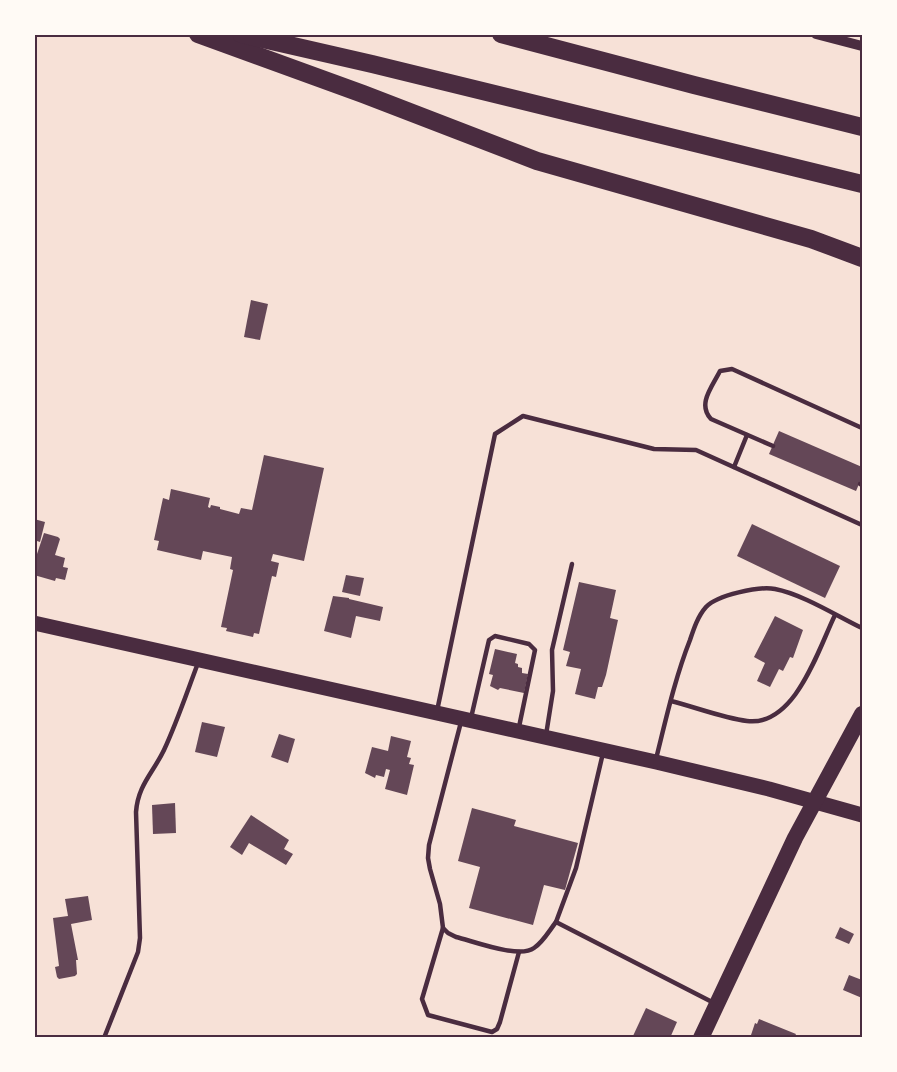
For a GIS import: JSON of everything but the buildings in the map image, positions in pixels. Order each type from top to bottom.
[{"type":"highway","points":[[198,34],[537,161],[811,239],[862,258]]},
{"type":"highway","points":[[241,34],[862,184]]},
{"type":"highway","points":[[501,34],[694,86],[862,127]]},
{"type":"highway","points":[[701,1038],[795,838],[862,714]]},
{"type":"main road","points":[[34,623],[656,762],[769,789],[862,816]]},
{"type":"street","points":[[816,34],[862,46]]},
{"type":"lane","points":[[773,446],[711,419],[705,412],[704,403],[720,371],[732,369],[862,428]]},
{"type":"lane","points":[[436,713],[495,434],[523,416],[654,448],[696,450],[862,525]]},
{"type":"lane","points":[[734,466],[747,435]]},
{"type":"lane","points":[[546,737],[553,691],[552,650],[572,564]]},
{"type":"lane","points":[[656,762],[682,660],[696,622],[704,608],[713,600],[727,595],[772,588],[790,593],[862,628]]},
{"type":"lane","points":[[671,701],[747,721],[764,721],[780,712],[794,698],[835,615]]},
{"type":"lane","points":[[518,731],[535,650],[529,644],[495,636],[489,640],[428,852],[443,928],[422,999],[428,1015],[492,1032],[500,1022],[519,952]]},
{"type":"lane","points":[[104,1038],[133,968],[140,938],[137,798],[164,750],[199,661]]},
{"type":"lane","points":[[443,928],[456,936],[519,952],[534,949],[555,922],[576,867],[604,750]]},
{"type":"lane","points":[[555,922],[717,1004]]}]
